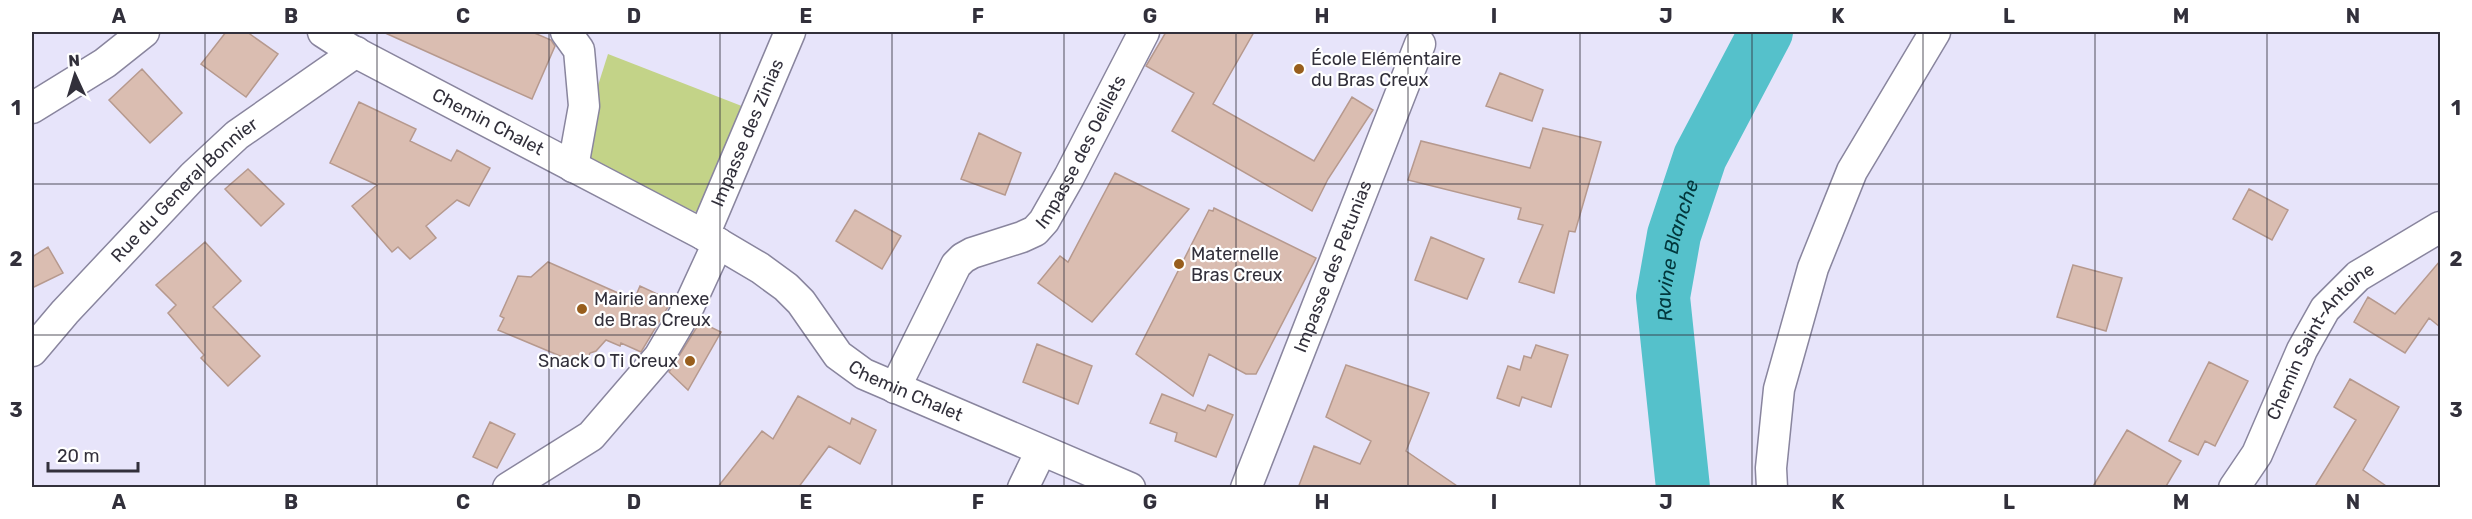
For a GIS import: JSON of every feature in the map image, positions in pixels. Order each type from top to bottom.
[{"type":"street","points":[[32,108],[105,63],[144,32]]},
{"type":"street","name":"Chemin Chalet","points":[[323,32],[356,52],[711,239],[760,268],[786,287],[801,302],[838,355],[864,374],[1130,488]]},
{"type":"street","points":[[566,32],[579,50],[584,106],[573,167]]},
{"type":"street","name":"Impasse des Zinias","points":[[711,239],[790,32]]},
{"type":"street","name":"Impasse des Oeillets","points":[[895,388],[956,265],[972,253],[1035,231],[1044,220],[1069,177],[1144,32]]},
{"type":"street","points":[[1772,488],[1771,468],[1779,389],[1813,268],[1852,171],[1935,32]]},
{"type":"street","name":"Impasse des Petunias","points":[[1246,488],[1420,44]]},
{"type":"street","name":"Rue du General Bonnier","points":[[32,351],[193,176],[222,149],[287,98],[356,52]]},
{"type":"street","name":"Chemin Saint-Antoine","points":[[2234,488],[2257,454],[2302,350],[2325,309],[2358,276],[2440,227]]},
{"type":"street","points":[[508,488],[591,436],[652,366],[688,306],[711,239]]},
{"type":"street","points":[[1023,488],[1041,451]]},
{"type":"green space","points":[[608,54],[752,110],[708,217],[574,161]]},
{"type":"building","points":[[226,32],[247,32],[278,54],[246,97],[201,64]]},
{"type":"building","points":[[383,32],[532,32],[551,40],[555,46],[532,99]]},
{"type":"building","points":[[1166,32],[1254,32],[1213,104],[1314,161],[1352,97],[1373,110],[1328,179],[1312,211],[1172,131],[1194,93],[1146,66]]},
{"type":"building","points":[[142,69],[182,113],[150,143],[109,100]]},
{"type":"building","points":[[1500,73],[1543,90],[1532,121],[1486,106]]},
{"type":"building","points":[[359,102],[416,129],[410,141],[451,161],[457,150],[490,168],[469,206],[457,200],[426,226],[436,238],[410,259],[398,247],[392,252],[352,206],[377,185],[330,163]]},
{"type":"building","points":[[1543,128],[1601,142],[1575,232],[1569,231],[1554,293],[1519,282],[1543,225],[1518,219],[1521,208],[1408,180],[1421,141],[1530,168]]},
{"type":"building","points":[[979,133],[1021,153],[1005,195],[961,179]]},
{"type":"building","points":[[248,169],[284,204],[261,226],[225,189]]},
{"type":"building","points":[[1115,173],[1189,209],[1092,322],[1038,283],[1060,256],[1068,262]]},
{"type":"building","points":[[2249,189],[2288,210],[2272,240],[2233,219]]},
{"type":"building","points":[[1214,208],[1316,258],[1256,374],[1246,374],[1209,354],[1193,396],[1136,354],[1209,210],[1213,211]]},
{"type":"building","points":[[855,210],[901,236],[882,269],[836,241]]},
{"type":"building","points":[[1431,237],[1484,259],[1467,299],[1415,280]]},
{"type":"building","points":[[205,242],[241,281],[213,307],[260,356],[228,386],[201,358],[204,355],[168,313],[176,305],[156,285]]},
{"type":"building","points":[[48,247],[63,273],[32,288],[32,257]]},
{"type":"building","points":[[2440,261],[2440,327],[2429,318],[2405,353],[2354,322],[2368,297],[2395,314]]},
{"type":"building","name":"Mairie annexe de Bras Creux","points":[[548,262],[634,300],[640,286],[668,299],[665,306],[668,307],[641,352],[621,343],[620,346],[606,340],[596,351],[590,353],[584,366],[498,330],[504,318],[500,316],[518,276],[531,277]]},
{"type":"building","points":[[2073,265],[2122,278],[2106,331],[2057,317]]},
{"type":"building","name":"Snack O Ti Creux","points":[[700,322],[721,332],[688,390],[669,372]]},
{"type":"building","points":[[1037,344],[1092,366],[1078,404],[1023,382]]},
{"type":"building","points":[[1536,345],[1568,355],[1551,407],[1522,397],[1519,406],[1497,398],[1508,366],[1520,370],[1524,356],[1531,358]]},
{"type":"building","points":[[2209,362],[2248,381],[2215,446],[2205,441],[2198,455],[2169,441]]},
{"type":"building","points":[[1346,365],[1429,393],[1406,451],[1460,488],[1298,488],[1314,446],[1360,464],[1371,441],[1326,417]]},
{"type":"building","points":[[2350,379],[2399,407],[2363,470],[2389,488],[2314,488],[2356,420],[2334,407]]},
{"type":"building","points":[[1162,394],[1205,411],[1208,405],[1233,415],[1216,457],[1175,441],[1177,433],[1150,423]]},
{"type":"building","points":[[798,396],[850,424],[852,418],[876,430],[860,464],[829,446],[798,488],[717,488],[762,431],[773,439]]},
{"type":"building","points":[[490,422],[515,434],[497,468],[473,457]]},
{"type":"building","points":[[2127,430],[2181,461],[2165,488],[2092,488]]},
{"type":"waterway","name":"Ravine Blanche","points":[[1683,488],[1663,297],[1674,235],[1700,157],[1766,32]]},
{"type":"place","name":"École Elémentaire du Bras Creux","points":[[1299,69]]},
{"type":"place","name":"Maternelle Bras Creux","points":[[1179,264]]},
{"type":"place","name":"Mairie annexe de Bras Creux","points":[[582,309]]},
{"type":"place","name":"Snack O Ti Creux","points":[[690,361]]}]
